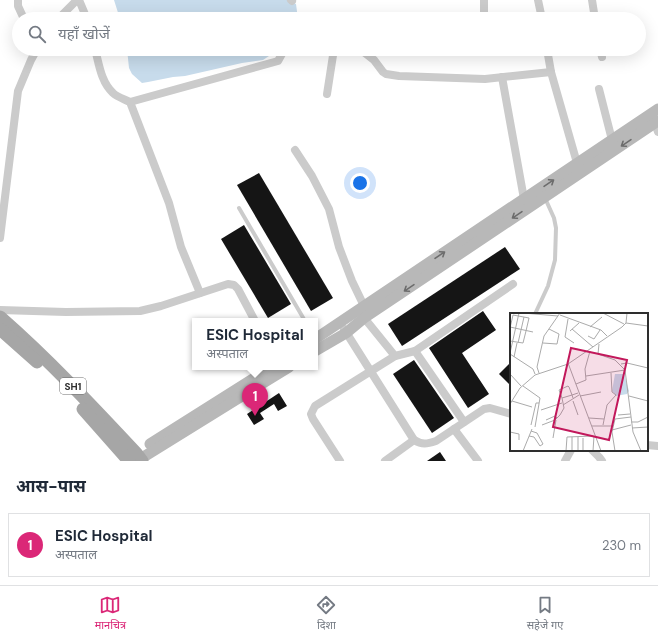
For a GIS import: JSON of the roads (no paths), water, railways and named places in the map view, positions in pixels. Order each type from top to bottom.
[{"type":"main road","points":[[318,336],[340,322],[362,311],[545,197],[655,125],[658,109]]},
{"type":"main road","points":[[318,349],[346,333],[362,311],[612,140],[655,125]]},
{"type":"main road","name":"SH1","points":[[0,317],[76,389],[135,459]]},
{"type":"main road","name":"SH1","points":[[0,329],[35,360],[81,408],[135,459]]},
{"type":"main road","points":[[135,459],[268,370]]},
{"type":"main road","points":[[135,459],[284,370]]},
{"type":"street","points":[[18,0],[18,6],[21,12]]},
{"type":"street","points":[[65,12],[78,0],[84,12]]},
{"type":"street","points":[[484,0],[484,12]]},
{"type":"street","points":[[538,0],[541,12]]},
{"type":"street","points":[[592,0],[594,12]]},
{"type":"street","points":[[0,238],[18,91],[33,56]]},
{"type":"street","points":[[97,56],[106,86],[114,94],[130,102],[278,62],[281,56]]},
{"type":"street","points":[[327,94],[333,56]]},
{"type":"street","points":[[369,56],[386,74],[399,76],[485,79],[552,72]]},
{"type":"street","points":[[549,56],[577,164]]},
{"type":"street","points":[[502,77],[524,199]]},
{"type":"street","points":[[599,89],[612,140]]},
{"type":"street","points":[[130,102],[169,203],[181,247],[200,293]]},
{"type":"street","points":[[295,150],[312,176],[329,209],[339,247],[362,311],[395,356]]},
{"type":"street","points":[[0,310],[66,312],[140,311],[161,306],[228,284],[234,285],[238,289],[253,318]]},
{"type":"street","points":[[340,461],[313,419],[311,414],[315,406],[395,356],[415,351],[513,284]]},
{"type":"street","points":[[340,322],[414,440],[419,443],[428,444],[436,442],[464,422],[490,408],[510,414]]},
{"type":"street","points":[[415,351],[464,422]]},
{"type":"street","points":[[454,429],[478,461]]},
{"type":"street","points":[[385,461],[414,440]]},
{"type":"street","points":[[648,445],[658,446]]},
{"type":"street","points":[[565,461],[570,451]]},
{"type":"street","points":[[594,451],[602,461]]},
{"type":"lane","points":[[535,313],[548,286],[555,260],[556,228],[554,218],[545,197]]},
{"type":"lane","points":[[239,208],[303,318]]},
{"type":"water","points":[[114,0],[289,0],[296,4],[297,12],[118,12]]},
{"type":"water","points":[[128,56],[269,56],[263,60],[142,83],[132,74],[129,68]]},
{"type":"place","name":"ESIC Hospital","points":[[255,416]]}]
